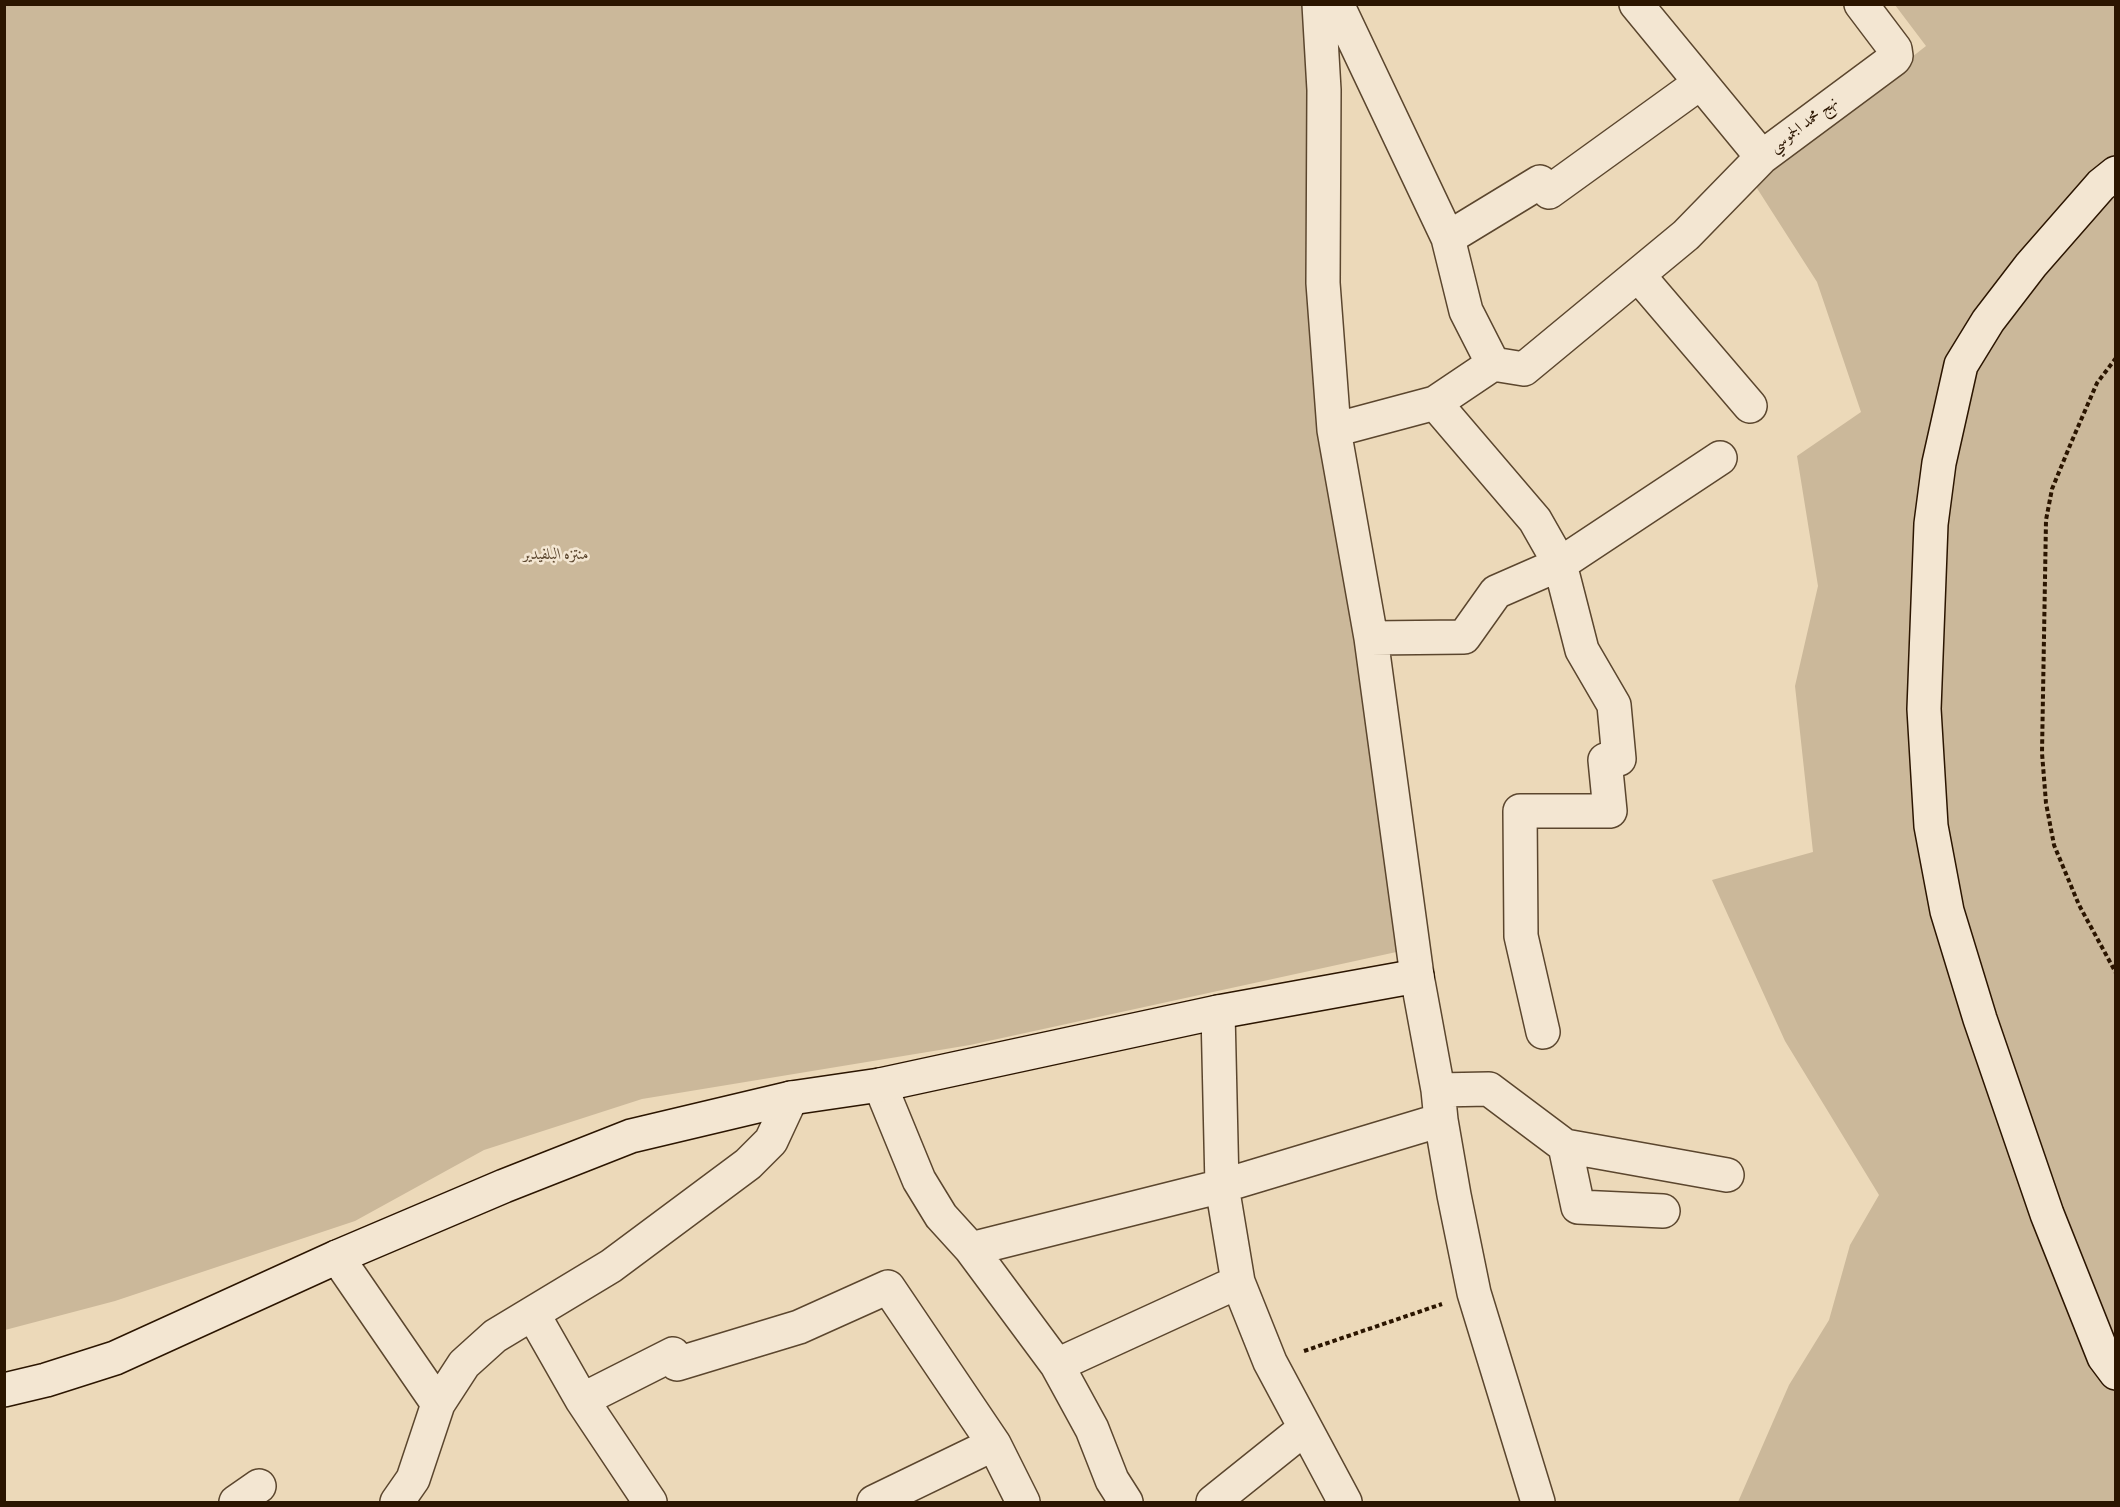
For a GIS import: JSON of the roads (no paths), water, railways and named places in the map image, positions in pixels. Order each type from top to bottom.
[{"type":"street","points":[[1319,4],[1324,90],[1323,283],[1334,430],[1371,638],[1417,976],[1474,1293],[1538,1503]]},
{"type":"street","points":[[1337,4],[1448,238],[1466,311],[1493,364]]},
{"type":"street","name":"نهج محمد الجموسي","points":[[1636,4],[1762,157],[1896,56],[1895,48],[1861,4]]},
{"type":"street","points":[[1448,238],[1540,182],[1549,192],[1700,83]]},
{"type":"street","points":[[1334,430],[1435,403],[1493,364],[1524,369],[1686,235],[1762,157]]},
{"type":"street","points":[[2115,173],[2101,185],[2031,264],[1988,321],[1961,365],[1939,463],[1931,524],[1924,709],[1931,826],[1947,910],[1980,1019],[2047,1214],[2104,1357],[2115,1373]]},
{"type":"street","points":[[1638,274],[1750,406]]},
{"type":"street","points":[[1435,403],[1535,520],[1560,564],[1582,650],[1614,705],[1619,759],[1605,760],[1610,811],[1520,812],[1521,936],[1543,1032]]},
{"type":"street","points":[[1371,638],[1464,638],[1496,592],[1560,564],[1720,458]]},
{"type":"street","points":[[4,1390],[46,1380],[115,1358],[337,1257],[504,1186],[631,1136],[791,1098],[880,1085],[1218,1012],[1417,976]]},
{"type":"street","points":[[1218,1012],[1222,1186],[1238,1282],[1270,1362],[1345,1503]]},
{"type":"street","points":[[880,1085],[919,1180],[941,1216],[971,1249],[1057,1365],[1092,1429],[1112,1480],[1126,1503]]},
{"type":"street","points":[[971,1249],[1222,1186],[1489,1089],[1564,1146],[1727,1175]]},
{"type":"street","points":[[397,1503],[413,1479],[438,1404],[464,1364],[495,1336],[611,1266],[748,1164],[771,1141],[791,1098]]},
{"type":"street","points":[[1564,1146],[1578,1207],[1663,1211]]},
{"type":"street","points":[[337,1257],[438,1404]]},
{"type":"street","points":[[1057,1365],[1238,1282]]},
{"type":"street","points":[[582,1400],[674,1354],[677,1364],[799,1327],[888,1287],[994,1444],[1023,1503]]},
{"type":"street","points":[[533,1314],[582,1400],[650,1503]]},
{"type":"street","points":[[1213,1503],[1304,1429]]},
{"type":"street","points":[[874,1503],[994,1444]]},
{"type":"park label","name":"منتزه البلفيدير","points":[[556,555]]}]
